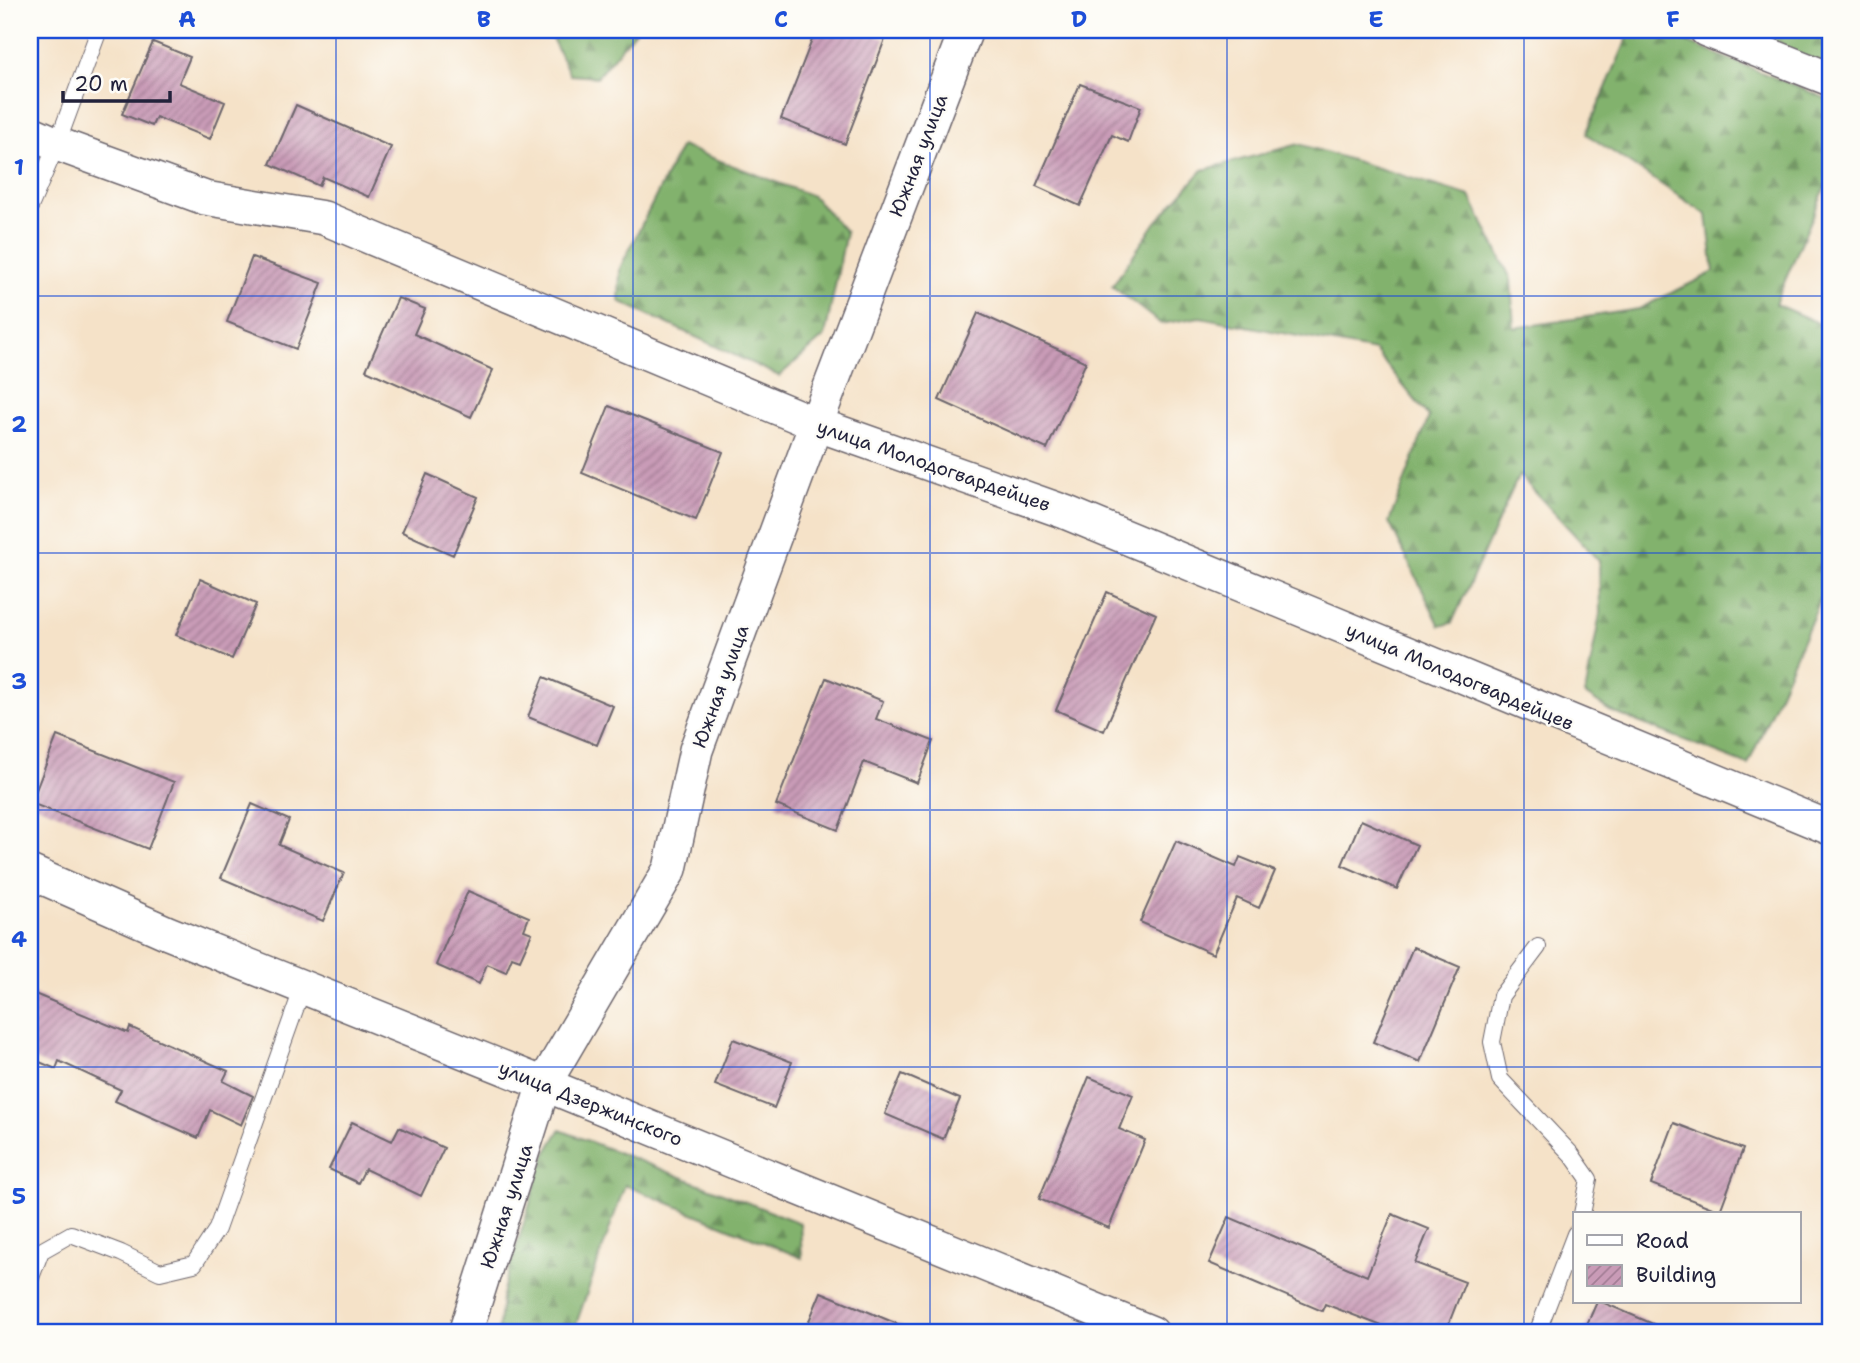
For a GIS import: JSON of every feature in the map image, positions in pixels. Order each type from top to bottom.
[{"type":"street","name":"Южная улица","points":[[465,1333],[544,1084],[670,869],[696,750],[965,30]]},
{"type":"street","points":[[1706,30],[1830,79]]},
{"type":"street","name":"улица Молодогвардейцев","points":[[43,138],[205,198],[324,218],[816,424],[1065,512],[1830,828]]},
{"type":"street","name":"улица Дзержинского","points":[[30,872],[168,933],[1152,1333]]},
{"type":"lane","points":[[30,207],[43,138],[99,30]]},
{"type":"lane","points":[[1538,947],[1501,996],[1492,1041],[1500,1079],[1572,1155],[1589,1179],[1582,1212]]},
{"type":"lane","points":[[30,1280],[41,1251],[71,1234],[121,1253],[160,1272],[194,1264],[216,1229],[303,987]]},
{"type":"lane","points":[[1537,1333],[1573,1239]]},
{"type":"green space","points":[[552,30],[636,30],[597,77],[570,75],[551,36]]},
{"type":"green space","points":[[1631,30],[1657,30],[1830,100],[1830,176],[1775,304],[1830,328],[1830,578],[1748,765],[1610,711],[1585,694],[1600,614],[1599,561],[1519,475],[1452,623],[1440,626],[1389,522],[1429,417],[1375,351],[1200,317],[1161,324],[1112,286],[1156,222],[1203,170],[1299,144],[1470,196],[1511,279],[1514,328],[1639,309],[1714,272],[1707,215],[1586,134]]},
{"type":"green space","points":[[1721,30],[1810,30],[1830,37],[1830,68]]},
{"type":"green space","points":[[681,146],[813,196],[846,232],[825,336],[779,376],[619,301],[620,268]]},
{"type":"green space","points":[[560,1130],[800,1223],[802,1258],[625,1185],[573,1333],[498,1333],[503,1290],[545,1155]]},
{"type":"building","points":[[816,30],[861,30],[885,39],[845,144],[781,119]]},
{"type":"building","points":[[153,42],[190,57],[179,83],[225,102],[210,139],[156,117],[152,126],[122,114]]},
{"type":"building","points":[[1080,84],[1141,107],[1128,142],[1112,135],[1080,206],[1036,186]]},
{"type":"building","points":[[296,105],[391,147],[369,197],[323,177],[319,186],[270,164]]},
{"type":"building","points":[[252,257],[322,283],[296,349],[227,322]]},
{"type":"building","points":[[398,298],[425,309],[414,334],[493,370],[471,417],[366,370]]},
{"type":"building","points":[[978,313],[1086,362],[1047,449],[939,400]]},
{"type":"building","points":[[609,406],[723,452],[696,520],[582,473]]},
{"type":"building","points":[[427,474],[478,497],[453,555],[402,532]]},
{"type":"building","points":[[200,579],[256,604],[232,659],[176,635]]},
{"type":"building","points":[[1107,592],[1156,614],[1104,731],[1056,710]]},
{"type":"building","points":[[544,677],[613,706],[597,745],[528,717]]},
{"type":"building","points":[[826,678],[883,701],[876,719],[933,741],[917,783],[864,762],[838,830],[776,805]]},
{"type":"building","points":[[57,736],[174,782],[148,849],[31,803]]},
{"type":"building","points":[[252,804],[289,820],[279,845],[344,873],[323,921],[221,878]]},
{"type":"building","points":[[1361,820],[1417,845],[1397,889],[1342,865]]},
{"type":"building","points":[[1176,841],[1236,867],[1240,857],[1275,871],[1259,908],[1237,898],[1213,954],[1140,922]]},
{"type":"building","points":[[468,891],[529,917],[524,930],[532,933],[520,960],[512,957],[506,972],[487,964],[479,984],[436,965]]},
{"type":"building","points":[[1413,947],[1460,967],[1420,1062],[1373,1042]]},
{"type":"building","points":[[30,992],[128,1033],[130,1027],[228,1071],[223,1081],[253,1096],[241,1125],[210,1110],[198,1138],[115,1101],[121,1090],[59,1061],[56,1069],[30,1058]]},
{"type":"building","points":[[733,1039],[792,1062],[774,1108],[715,1085]]},
{"type":"building","points":[[902,1074],[960,1099],[943,1139],[885,1114]]},
{"type":"building","points":[[1089,1077],[1133,1095],[1119,1129],[1145,1140],[1109,1228],[1039,1199]]},
{"type":"building","points":[[352,1122],[392,1141],[399,1127],[444,1148],[421,1196],[365,1169],[358,1183],[329,1169]]},
{"type":"building","points":[[1674,1123],[1743,1149],[1720,1211],[1651,1184]]},
{"type":"building","points":[[1392,1214],[1429,1229],[1415,1263],[1465,1282],[1445,1333],[1400,1333],[1325,1304],[1322,1311],[1209,1263],[1229,1217],[1367,1276]]},
{"type":"building","points":[[821,1292],[919,1333],[804,1333]]},
{"type":"building","points":[[1596,1304],[1607,1304],[1674,1333],[1583,1333]]}]
